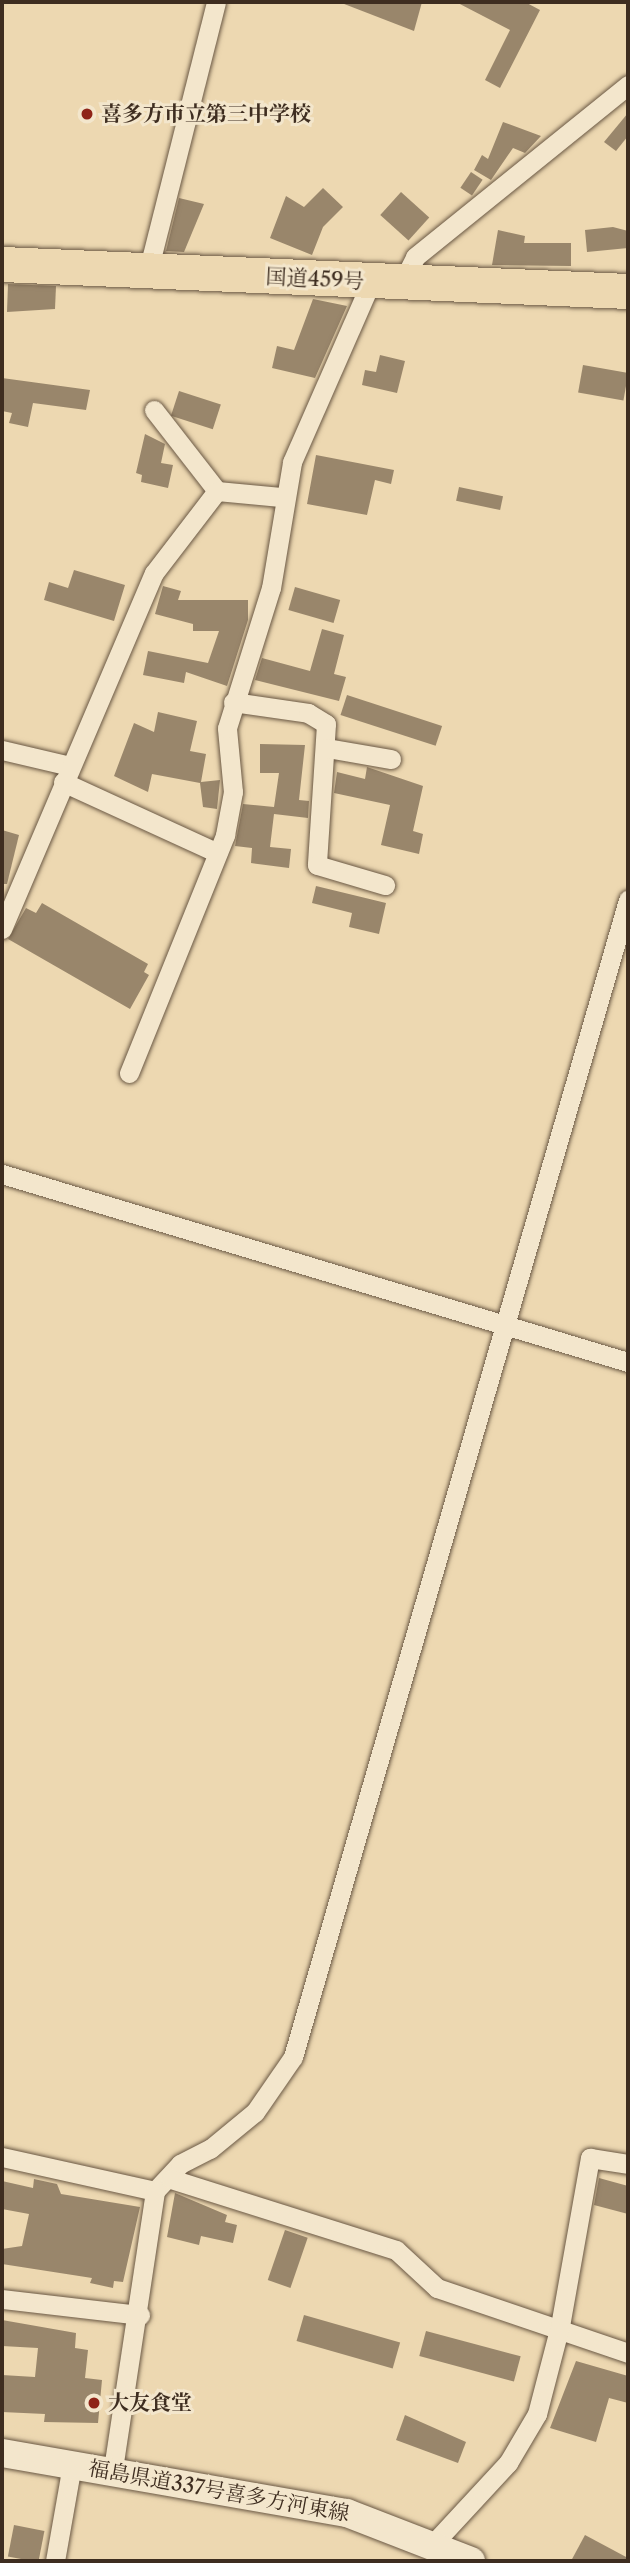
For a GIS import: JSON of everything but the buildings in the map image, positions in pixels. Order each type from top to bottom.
[{"type":"highway","name":"国道459号","points":[[2,264],[628,291]]},
{"type":"main road","name":"福島県道337号喜多方河東線","points":[[2,2453],[113,2469],[347,2513],[471,2561]]},
{"type":"street","points":[[148,271],[216,2]]},
{"type":"street","points":[[129,1073],[218,853],[232,799],[227,728],[271,588],[281,497],[387,282],[628,85]]},
{"type":"street","points":[[154,410],[217,491],[281,497]]},
{"type":"street","points":[[2,929],[66,774],[155,573],[217,491]]},
{"type":"street","points":[[233,702],[321,719],[327,748],[317,865],[385,885]]},
{"type":"street","points":[[327,748],[391,759]]},
{"type":"street","points":[[2,750],[66,774],[218,853]]},
{"type":"street","points":[[113,2469],[163,2185],[180,2164],[210,2149],[255,2112],[293,2057],[628,900]]},
{"type":"street","points":[[2,1174],[628,1362]]},
{"type":"street","points":[[2,2157],[163,2185],[396,2250],[436,2288],[560,2326],[628,2353]]},
{"type":"street","points":[[432,2545],[508,2463],[543,2399],[560,2326],[590,2158],[628,2164]]},
{"type":"street","points":[[2,2299],[140,2315]]},
{"type":"street","points":[[55,2561],[72,2465]]},
{"type":"place","name":"喜多方市立第三中学校","points":[[87,114]]},
{"type":"place","name":"大友食堂","points":[[94,2403]]}]
